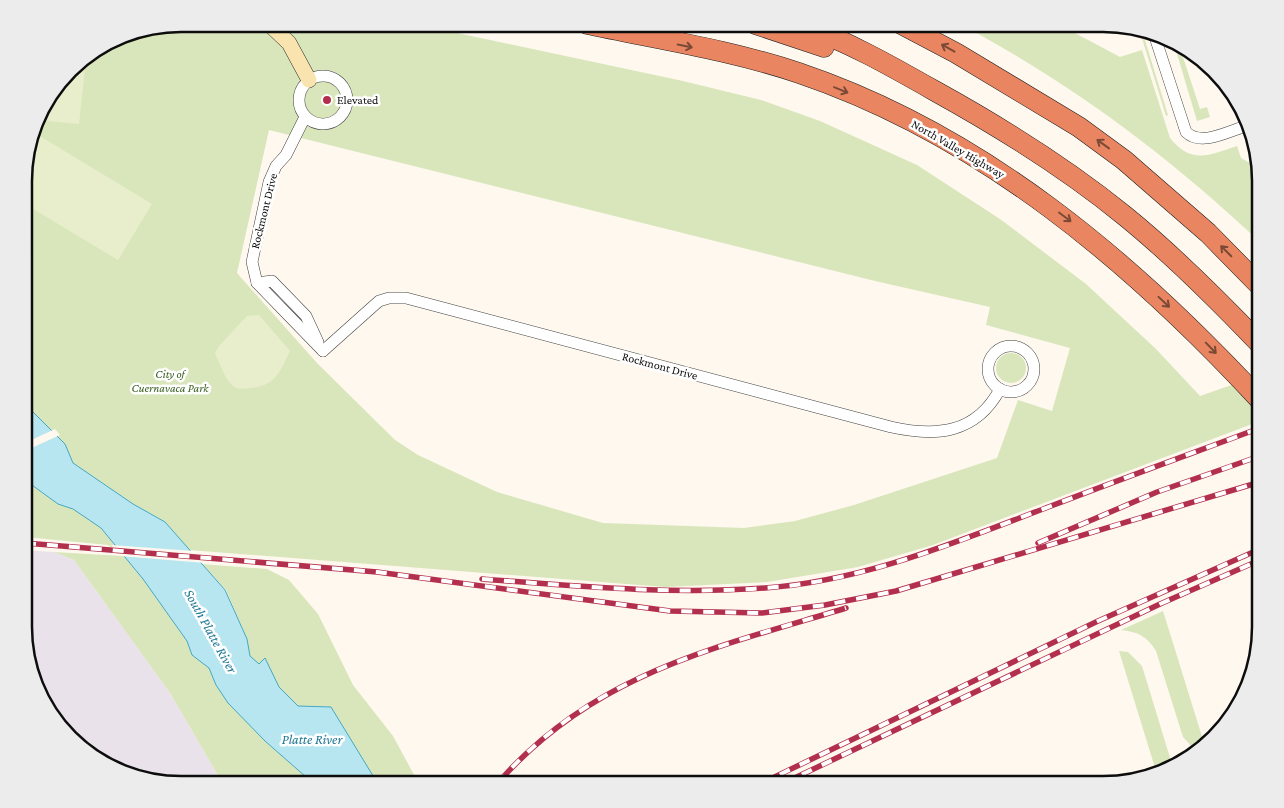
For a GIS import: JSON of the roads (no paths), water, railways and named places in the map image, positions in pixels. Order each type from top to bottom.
[{"type":"highway","name":"North Valley Highway","points":[[624,32],[756,61],[799,73],[880,107],[953,145],[1025,189],[1092,238],[1152,290],[1251,390]]},
{"type":"highway","points":[[779,32],[907,75]]},
{"type":"highway","points":[[822,32],[836,37],[986,119],[1087,187],[1126,217],[1195,278],[1251,335]]},
{"type":"highway","points":[[916,32],[956,53],[1062,117],[1124,160],[1208,233],[1251,277]]},
{"type":"street","points":[[277,32],[288,43],[309,80]]},
{"type":"street","points":[[1157,43],[1184,127],[1193,137],[1206,138],[1241,127]]},
{"type":"street","points":[[325,75],[333,77],[344,88],[348,103],[342,117],[328,124],[320,124],[305,117],[301,110],[300,93],[309,80],[325,75]]},
{"type":"street","name":"Rockmont Drive","points":[[257,283],[252,262],[269,182],[276,166],[286,155],[305,117]]},
{"type":"street","points":[[257,283],[272,280],[306,316],[322,351]]},
{"type":"street","points":[[257,283],[322,351]]},
{"type":"street","points":[[276,302],[284,294]]},
{"type":"street","name":"Rockmont Drive","points":[[322,351],[378,301],[389,298],[406,298],[882,425],[915,431],[938,433],[956,429],[971,421],[990,405],[1000,389]]},
{"type":"street","points":[[1009,345],[1023,348],[1033,359],[1034,373],[1032,380],[1021,390],[1014,392],[1000,389],[990,378],[988,371],[991,357],[1002,347],[1009,345]]},
{"type":"water","name":"Platte River","points":[[32,411],[65,444],[73,463],[133,504],[165,522],[225,590],[247,639],[250,656],[259,664],[265,658],[279,687],[298,706],[331,707],[373,776],[305,776],[265,741],[228,703],[216,685],[209,668],[192,655],[187,641],[143,579],[101,528],[73,509],[58,504],[32,485]]},
{"type":"railway","points":[[482,579],[624,589],[694,591],[765,588],[839,577],[911,558],[1251,431]]},
{"type":"railway","points":[[1038,543],[1157,492],[1251,459]]},
{"type":"railway","points":[[32,544],[377,572],[670,611],[762,613],[825,605],[896,591],[1251,485]]},
{"type":"railway","points":[[778,775],[1098,621],[1251,553]]},
{"type":"railway","points":[[800,775],[1160,604],[1251,564]]},
{"type":"railway","points":[[505,776],[534,746],[573,716],[614,691],[658,670],[703,652],[846,608]]},
{"type":"place","name":"Elevated","points":[[327,100]]},
{"type":"park label","name":"City of Cuernavaca Park","points":[[170,381]]},
{"type":"water label","name":"South Platte River","points":[[211,631]]}]
